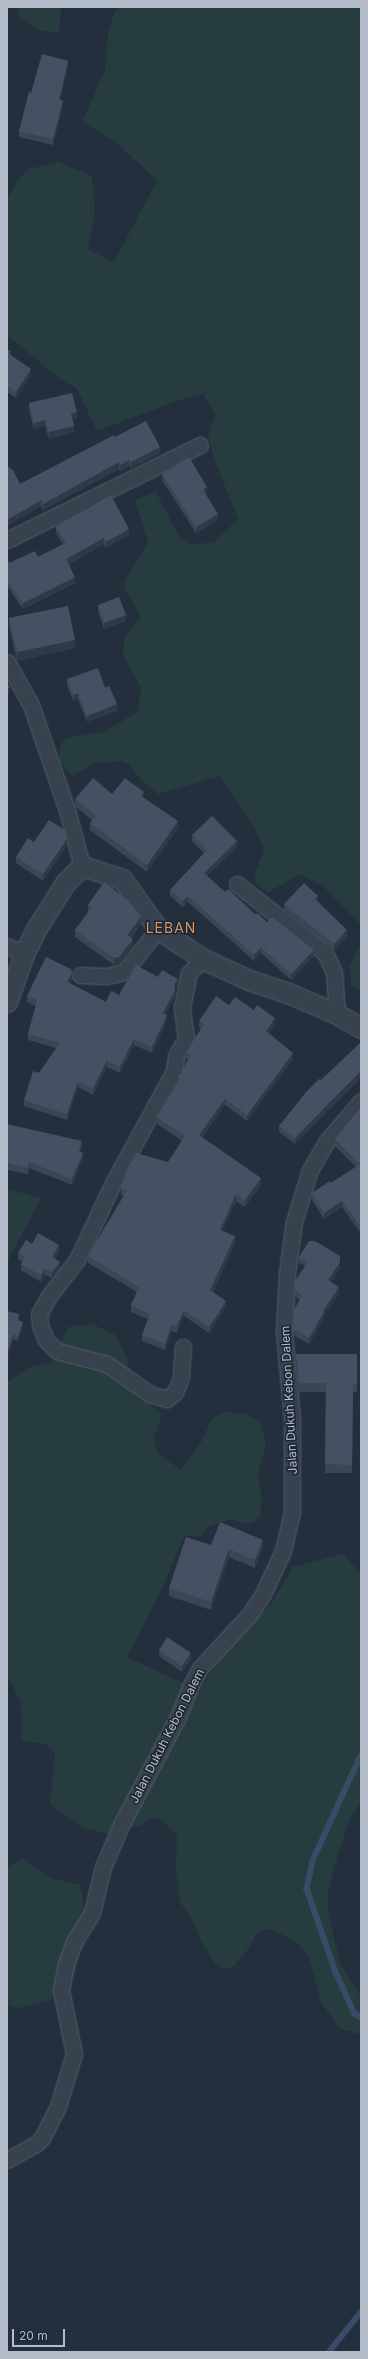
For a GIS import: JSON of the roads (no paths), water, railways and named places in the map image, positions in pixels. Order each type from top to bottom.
[{"type":"street","points":[[7,540],[200,445]]},
{"type":"street","points":[[7,662],[31,705],[67,810],[82,866]]},
{"type":"street","points":[[82,866],[122,879],[158,929],[203,959],[249,980],[288,993],[337,1014],[361,1028]]},
{"type":"street","points":[[7,1002],[16,950],[35,931],[65,883],[82,866]]},
{"type":"street","points":[[237,884],[325,953],[334,972],[337,1014]]},
{"type":"street","points":[[80,975],[107,976],[124,972],[158,929]]},
{"type":"street","points":[[183,1347],[181,1378],[175,1392],[167,1399],[151,1395],[107,1364],[57,1351],[46,1340],[40,1325],[39,1314],[49,1296],[77,1260],[113,1183],[174,1071],[176,1056],[186,1038],[182,1008],[189,973],[203,959]]},
{"type":"street","name":"Jalan Dukuh Kebon Dalem","points":[[7,2160],[36,2144],[42,2138],[58,2106],[74,2054],[61,1990],[66,1964],[74,1942],[92,1914],[103,1867],[122,1823],[178,1717],[191,1685],[200,1668],[258,1602],[283,1551],[292,1512],[292,1420],[284,1336],[287,1274],[294,1222],[310,1170],[326,1142],[361,1101]]},
{"type":"waterway","points":[[361,1756],[313,1861],[307,1889],[335,1970],[355,2014],[361,2017]]},
{"type":"waterway","points":[[329,2352],[361,2312]]},
{"type":"district","name":"LEBAN","points":[[171,928]]}]
